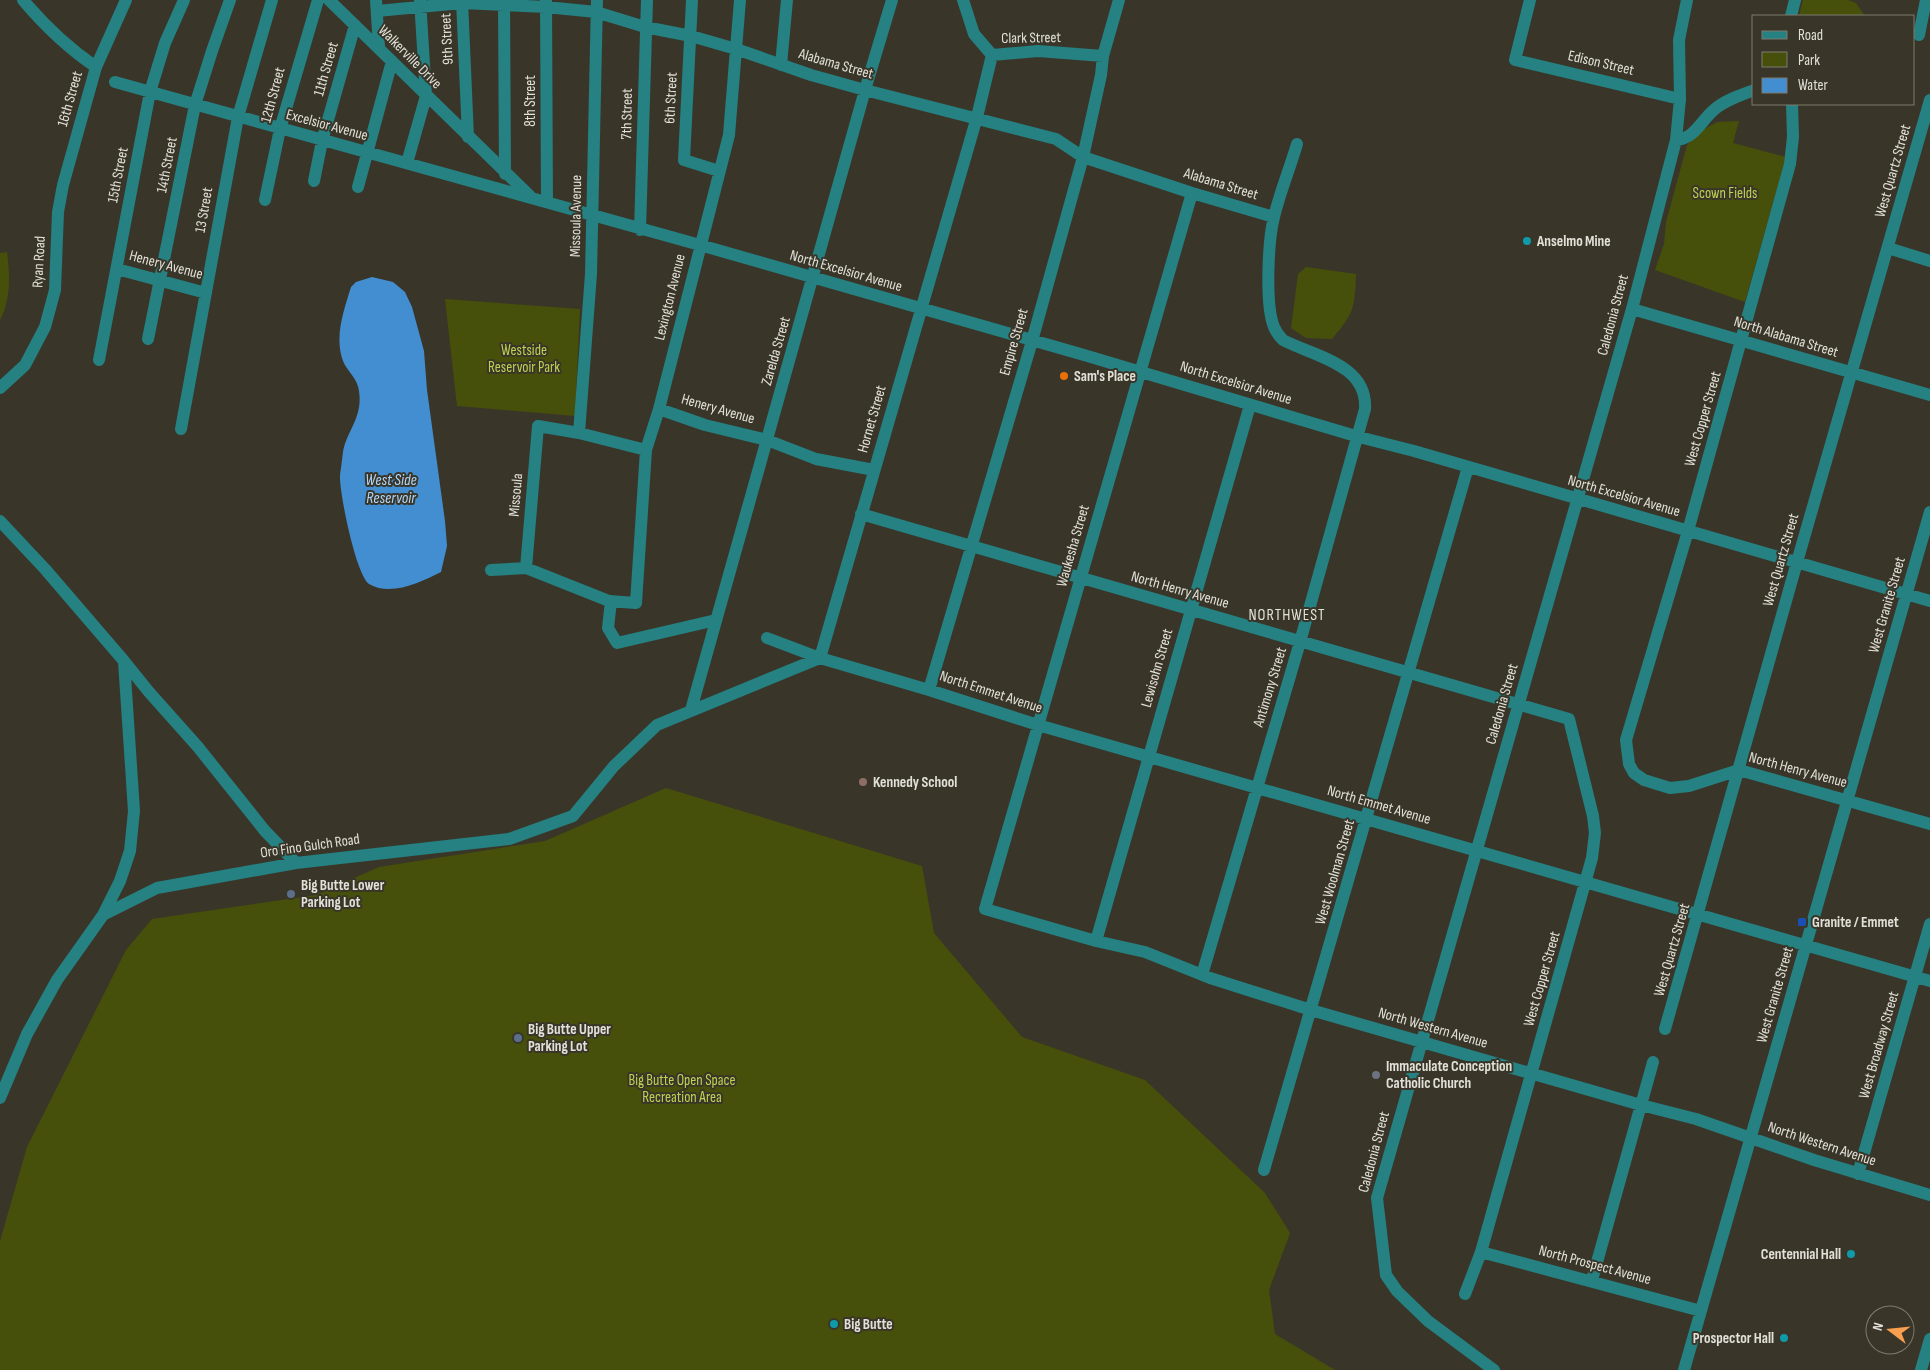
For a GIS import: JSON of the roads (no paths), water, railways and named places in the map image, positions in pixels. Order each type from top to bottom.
[{"type":"street","points":[[23,0],[47,28],[74,52],[96,67]]},
{"type":"street","name":"16th Street","points":[[58,212],[62,185],[96,67],[126,0]]},
{"type":"street","name":"15th Street","points":[[100,360],[150,92],[165,43],[184,0]]},
{"type":"street","name":"14th Street","points":[[148,340],[195,105],[230,0]]},
{"type":"street","name":"13 Street","points":[[181,429],[238,117],[272,0]]},
{"type":"street","name":"12th Street","points":[[265,200],[280,129],[318,0]]},
{"type":"street","name":"Walkerville Drive","points":[[328,0],[379,47],[468,138],[531,198]]},
{"type":"street","name":"7th Street","points":[[640,230],[647,0]]},
{"type":"street","name":"6th Street","points":[[692,0],[684,160],[719,171]]},
{"type":"street","name":"Lexington Avenue","points":[[611,601],[636,603],[646,450],[659,408],[729,135],[740,0]]},
{"type":"street","points":[[781,65],[787,0]]},
{"type":"street","name":"Zarelda Street","points":[[691,710],[892,0]]},
{"type":"street","name":"Clark Street","points":[[963,0],[974,34],[992,55],[1038,51],[1104,56]]},
{"type":"street","name":"Empire Street","points":[[929,690],[1032,341],[1083,157],[1104,56],[1119,0]]},
{"type":"street","name":"Edison Street","points":[[1530,0],[1515,60],[1680,99]]},
{"type":"street","name":"Caledonia Street","points":[[1494,1370],[1428,1321],[1397,1291],[1386,1276],[1377,1198],[1632,310],[1676,140],[1680,99],[1679,40],[1688,0]]},
{"type":"street","points":[[1790,15],[1795,0]]},
{"type":"street","points":[[1921,35],[1926,0]]},
{"type":"street","name":"Alabama Street","points":[[376,5],[462,2],[546,3],[596,6],[645,27],[691,36],[865,90],[1056,138],[1083,157],[1192,193],[1274,217]]},
{"type":"street","name":"9th Street","points":[[462,2],[468,138]]},
{"type":"street","points":[[504,3],[505,174]]},
{"type":"street","name":"8th Street","points":[[546,3],[547,202]]},
{"type":"street","points":[[408,163],[426,96],[420,4]]},
{"type":"street","points":[[376,5],[379,47]]},
{"type":"street","name":"Missoula Avenue","points":[[579,433],[591,274],[596,6]]},
{"type":"street","name":"11th Street","points":[[314,181],[322,141],[355,25]]},
{"type":"street","name":"Hornet Street","points":[[820,658],[977,117],[992,55]]},
{"type":"street","points":[[358,186],[392,61]]},
{"type":"street","name":"Excelsior Avenue","points":[[115,82],[531,198]]},
{"type":"street","points":[[1676,140],[1689,137],[1721,105],[1752,91]]},
{"type":"street","name":"West Quartz Street","points":[[1665,1029],[1930,100]]},
{"type":"street","name":"West Copper Street","points":[[1626,740],[1688,531],[1790,164],[1793,137],[1792,105]]},
{"type":"street","points":[[1274,217],[1297,144]]},
{"type":"street","name":"Waukesha Street","points":[[985,909],[1192,193]]},
{"type":"street","name":"North Excelsior Avenue","points":[[531,198],[1141,372],[1359,437],[1930,601]]},
{"type":"street","name":"Ryan Road","points":[[0,388],[25,365],[45,327],[56,290],[58,212]]},
{"type":"street","name":"Antimony Street","points":[[1202,975],[1359,437],[1366,402],[1354,378],[1334,362],[1292,345],[1278,334],[1272,319],[1269,288],[1270,243],[1274,217]]},
{"type":"street","points":[[1888,248],[1930,260]]},
{"type":"street","name":"Henery Avenue","points":[[117,269],[206,293]]},
{"type":"street","name":"North Alabama Street","points":[[1632,310],[1930,395]]},
{"type":"street","name":"Lewisohn Street","points":[[1096,941],[1250,405]]},
{"type":"street","name":"Henery Avenue","points":[[659,408],[705,425],[768,440]]},
{"type":"street","name":"Missoula","points":[[526,568],[538,426],[579,433]]},
{"type":"street","points":[[579,433],[646,450]]},
{"type":"street","points":[[768,440],[816,459],[874,470]]},
{"type":"street","name":"West Woolman Street","points":[[1264,1170],[1468,467]]},
{"type":"street","name":"West Granite Street","points":[[1684,1370],[1930,512]]},
{"type":"street","name":"North Henry Avenue","points":[[861,514],[1519,705]]},
{"type":"street","points":[[0,522],[45,569],[198,747],[265,831],[296,863]]},
{"type":"street","points":[[491,570],[526,568],[611,601],[608,628],[617,643],[716,620]]},
{"type":"street","name":"North Emmet Avenue","points":[[767,638],[820,658],[1038,725],[1367,818],[1930,982]]},
{"type":"street","points":[[691,710],[820,658]]},
{"type":"street","points":[[104,915],[120,881],[130,851],[134,811],[124,662]]},
{"type":"street","name":"West Copper Street","points":[[1465,1294],[1481,1252],[1586,883],[1592,858],[1595,832],[1593,816],[1569,719],[1519,705]]},
{"type":"street","name":"Oro Fino Gulch Road","points":[[0,1098],[27,1034],[57,980],[104,915],[157,888],[296,863],[509,839],[573,816],[614,766],[657,725],[691,710]]},
{"type":"street","name":"North Henry Avenue","points":[[1626,740],[1629,764],[1634,773],[1644,780],[1670,788],[1690,786],[1739,770],[1930,824]]},
{"type":"street","name":"North Western Avenue","points":[[985,909],[1096,941],[1145,952],[1202,975],[1311,1010],[1641,1105],[1696,1118],[1858,1174],[1930,1194]]},
{"type":"street","name":"West Broadway Street","points":[[1858,1174],[1930,924]]},
{"type":"street","points":[[1592,1280],[1653,1062]]},
{"type":"street","name":"North Prospect Avenue","points":[[1481,1252],[1592,1280],[1701,1311]]},
{"type":"street","points":[[1921,1370],[1930,1339]]},
{"type":"water","name":"West Side Reservoir","points":[[372,277],[393,282],[405,292],[412,307],[424,351],[427,390],[447,546],[441,572],[415,584],[396,589],[378,588],[369,584],[364,577],[349,532],[340,484],[343,452],[357,416],[360,400],[357,383],[345,365],[340,352],[341,324],[351,287],[356,282]]},
{"type":"place","name":"Anselmo Mine","points":[[1527,241]]},
{"type":"place","name":"Sam's Place","points":[[1064,376]]},
{"type":"place","name":"Kennedy School","points":[[863,782]]},
{"type":"place","name":"Big Butte Lower Parking Lot","points":[[291,894]]},
{"type":"place","name":"Granite / Emmet","points":[[1802,922]]},
{"type":"place","name":"Big Butte Upper Parking Lot","points":[[518,1038]]},
{"type":"place","name":"Immaculate Conception Catholic Church","points":[[1376,1075]]},
{"type":"place","name":"Centennial Hall","points":[[1851,1254]]},
{"type":"place","name":"Big Butte","points":[[834,1324]]},
{"type":"place","name":"Prospector Hall","points":[[1784,1338]]},
{"type":"district","name":"NORTHWEST","points":[[1287,615]]},
{"type":"park label","name":"Scown Fields","points":[[1725,193]]},
{"type":"park label","name":"Westside Reservoir Park","points":[[524,358]]},
{"type":"park label","name":"Big Butte Open Space Recreation Area","points":[[682,1088]]}]
